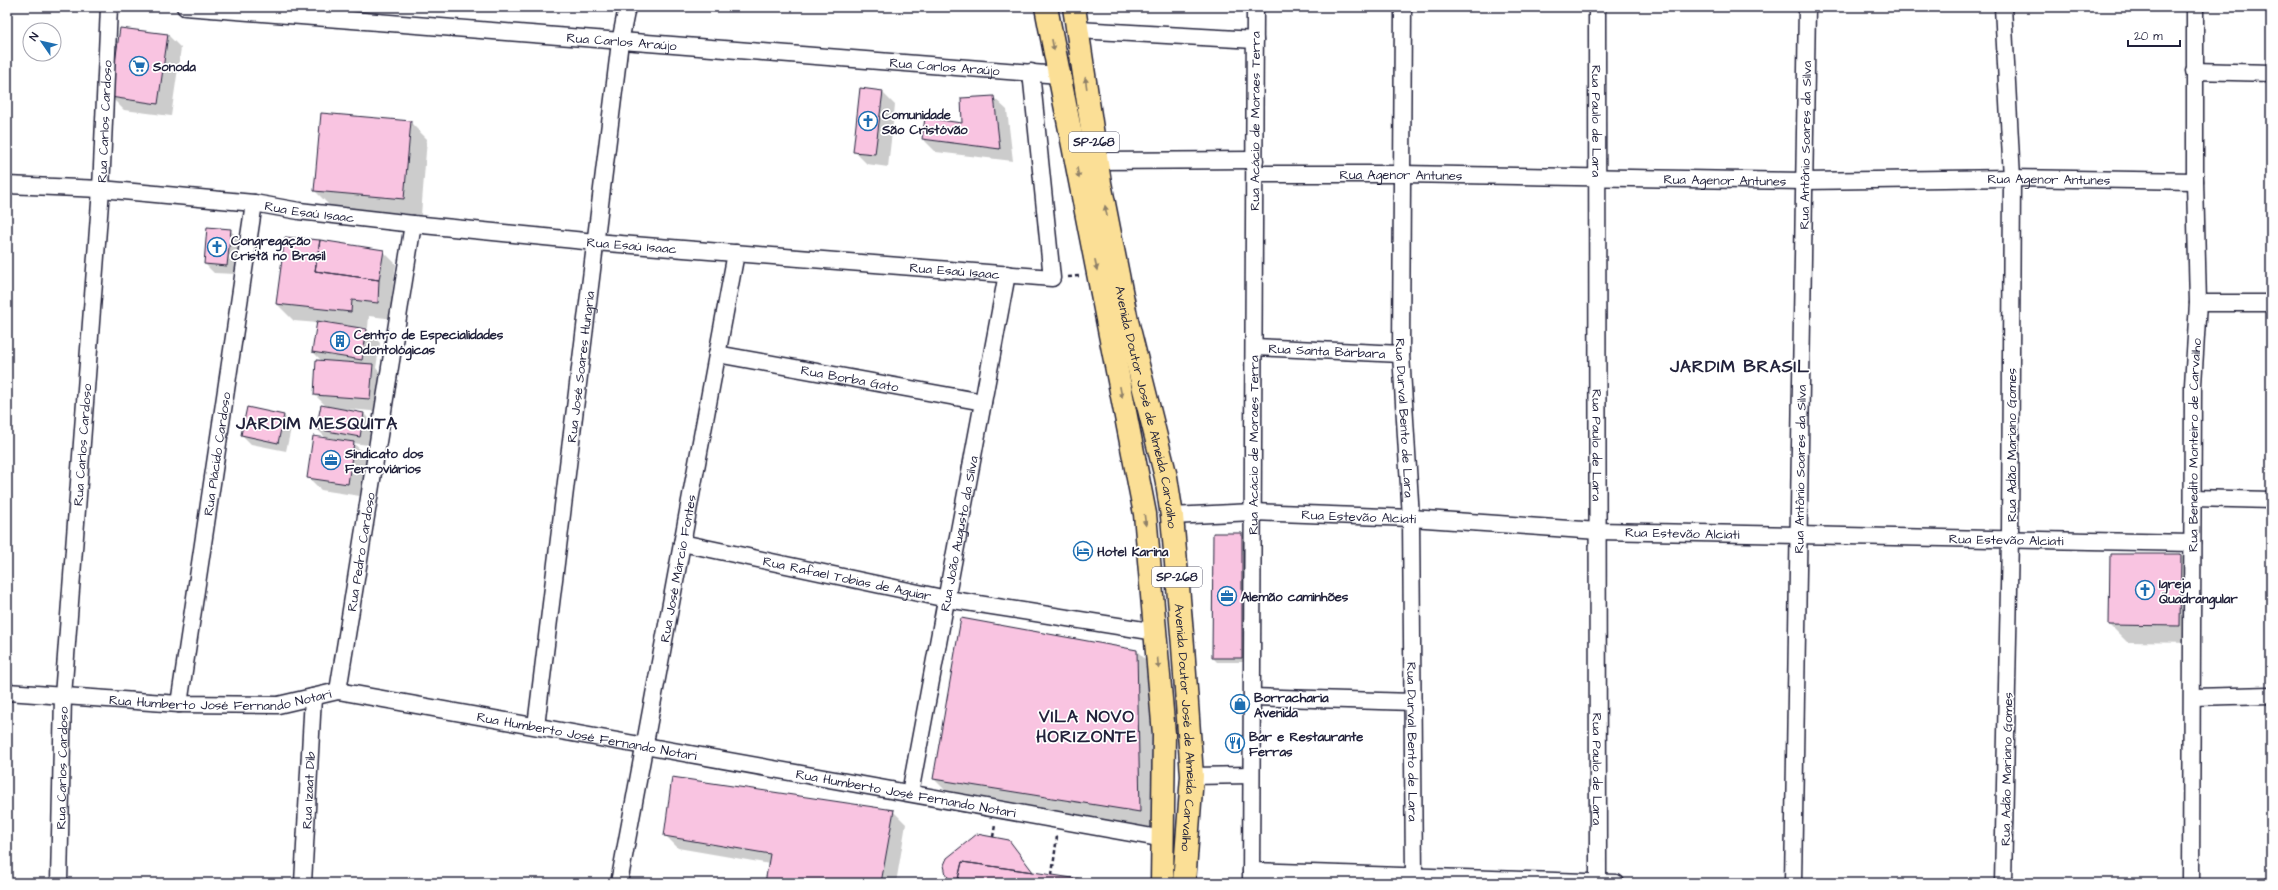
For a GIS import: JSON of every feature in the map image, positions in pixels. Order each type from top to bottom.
[{"type":"main road","name":"Avenida Doutor José de Almeida Carvalho","points":[[1046,7],[1145,514],[1164,734],[1164,839],[1162,883]]},
{"type":"main road","name":"Avenida Doutor José de Almeida Carvalho","points":[[1074,7],[1096,161],[1127,321],[1158,442],[1172,516],[1184,646],[1192,776],[1184,883]]},
{"type":"street","name":"Rua Carlos Cardoso","points":[[59,883],[63,696],[101,189],[109,7]]},
{"type":"street","name":"Rua Carlos Araújo","points":[[185,7],[1059,75]]},
{"type":"street","name":"Rua José Soares Hungria","points":[[536,726],[620,42],[627,7]]},
{"type":"street","name":"Rua Acácio de Moraes Terra","points":[[1251,877],[1255,7]]},
{"type":"street","name":"Rua Durval Bento de Lara","points":[[1402,7],[1401,354],[1411,518],[1414,876]]},
{"type":"street","name":"Rua Paulo de Lara","points":[[1597,7],[1598,882]]},
{"type":"street","name":"Rua Antônio Soares da Silva","points":[[1793,883],[1807,7]]},
{"type":"street","name":"Rua Adão Mariano Gomes","points":[[2003,7],[2012,178],[2010,538],[2004,883]]},
{"type":"street","name":"Rua Benedito Monteiro de Carvalho","points":[[2191,883],[2193,697],[2193,385],[2198,303],[2195,181],[2195,7]]},
{"type":"street","points":[[1078,30],[1255,40]]},
{"type":"street","points":[[2194,71],[2271,73]]},
{"type":"street","points":[[1031,72],[1052,278]]},
{"type":"street","name":"Rua Agenor Antunes","points":[[1096,161],[1402,174],[1597,178],[1805,181],[2012,178],[2195,181]]},
{"type":"street","name":"Rua Esaú Isaac","points":[[7,186],[101,189],[254,203],[299,211],[595,242],[1052,278]]},
{"type":"street","name":"Rua Plácido Cardoso","points":[[179,704],[254,203]]},
{"type":"street","name":"Rua Pedro Cardoso","points":[[338,691],[413,224]]},
{"type":"street","name":"Rua José Márcio Fontes","points":[[619,883],[736,253]]},
{"type":"street","name":"Rua João Augusto da Silva","points":[[910,793],[1007,274]]},
{"type":"street","points":[[2198,303],[2271,303]]},
{"type":"street","name":"Rua Santa Bárbara","points":[[1254,347],[1401,354]]},
{"type":"street","name":"Rua Borba Gato","points":[[717,354],[983,402]]},
{"type":"street","points":[[2193,498],[2271,500]]},
{"type":"street","name":"Rua Estevão Alciati","points":[[1172,516],[1253,512],[1411,518],[1598,531],[2010,538],[2192,543]]},
{"type":"street","name":"Rua Rafael Tobias de Aguiar","points":[[682,543],[947,599],[1156,632]]},
{"type":"street","name":"Rua Humberto José Fernando Notari","points":[[7,692],[179,704],[278,705],[338,691],[1164,839]]},
{"type":"street","points":[[2193,697],[2271,695]]},
{"type":"street","points":[[1252,697],[1413,702]]},
{"type":"street","name":"Rua Izaat Dib","points":[[303,883],[313,698]]},
{"type":"street","points":[[1192,776],[1251,775]]},
{"type":"street","points":[[1251,877],[1414,876],[1501,882],[1616,883]]},
{"type":"path","points":[[1052,278],[1098,275]]},
{"type":"path","points":[[1052,875],[1059,820]]},
{"type":"building","name":"Sonoda","points":[[120,28],[168,34],[158,104],[110,97]]},
{"type":"building","name":"Comunidade São Cristóvão","points":[[860,88],[883,91],[875,154],[853,152]]},
{"type":"building","points":[[994,96],[1000,149],[922,139],[925,118],[962,123],[961,98]]},
{"type":"building","points":[[321,113],[411,121],[404,199],[314,191]]},
{"type":"building","name":"Congregação Cristã no Brasil","points":[[207,227],[231,229],[227,266],[204,264]]},
{"type":"building","points":[[285,237],[320,240],[315,271],[379,280],[378,303],[352,300],[351,312],[276,304]]},
{"type":"building","points":[[320,240],[384,250],[379,280],[315,271]]},
{"type":"building","name":"Centro de Especialidades Odontológicas","points":[[317,321],[367,329],[362,360],[312,352]]},
{"type":"building","points":[[316,360],[373,364],[370,399],[314,395]]},
{"type":"building","points":[[321,405],[364,413],[360,437],[316,429]]},
{"type":"building","points":[[247,407],[284,415],[278,443],[241,435]]},
{"type":"building","name":"Sindicato dos Ferroviários","points":[[313,436],[354,442],[348,484],[307,478]]},
{"type":"building","name":"Alemão caminhões","points":[[1213,533],[1242,533],[1242,658],[1212,658]]},
{"type":"building","name":"Igreja Quadrangular","points":[[2110,554],[2181,554],[2180,626],[2109,625]]},
{"type":"building","points":[[961,618],[1137,650],[1140,812],[933,779]]},
{"type":"building","points":[[672,777],[894,810],[881,883],[765,883],[770,854],[664,836]]},
{"type":"building","points":[[977,834],[1009,840],[1033,872],[962,862],[957,883],[954,883],[946,875],[944,865],[947,858]]},
{"type":"building","points":[[962,862],[1079,879],[1078,883],[957,883]]},
{"type":"building","points":[[898,880],[917,883],[897,883]]},
{"type":"place","name":"Sonoda","points":[[139,66]]},
{"type":"place","name":"Comunidade São Cristóvão","points":[[868,121]]},
{"type":"place","name":"Congregação Cristã no Brasil","points":[[217,247]]},
{"type":"place","name":"Centro de Especialidades Odontológicas","points":[[340,341]]},
{"type":"place","name":"Sindicato dos Ferroviários","points":[[331,460]]},
{"type":"place","name":"Hotel Karina","points":[[1083,551]]},
{"type":"place","name":"Igreja Quadrangular","points":[[2145,590]]},
{"type":"place","name":"Alemão caminhões","points":[[1227,596]]},
{"type":"place","name":"Borracharia Avenida","points":[[1240,704]]},
{"type":"place","name":"Bar e Restaurante Ferras","points":[[1235,743]]},
{"type":"district","name":"JARDIM BRASIL","points":[[1740,366]]},
{"type":"district","name":"JARDIM MESQUITA","points":[[317,423]]},
{"type":"district","name":"VILA NOVO HORIZONTE","points":[[1087,726]]}]
